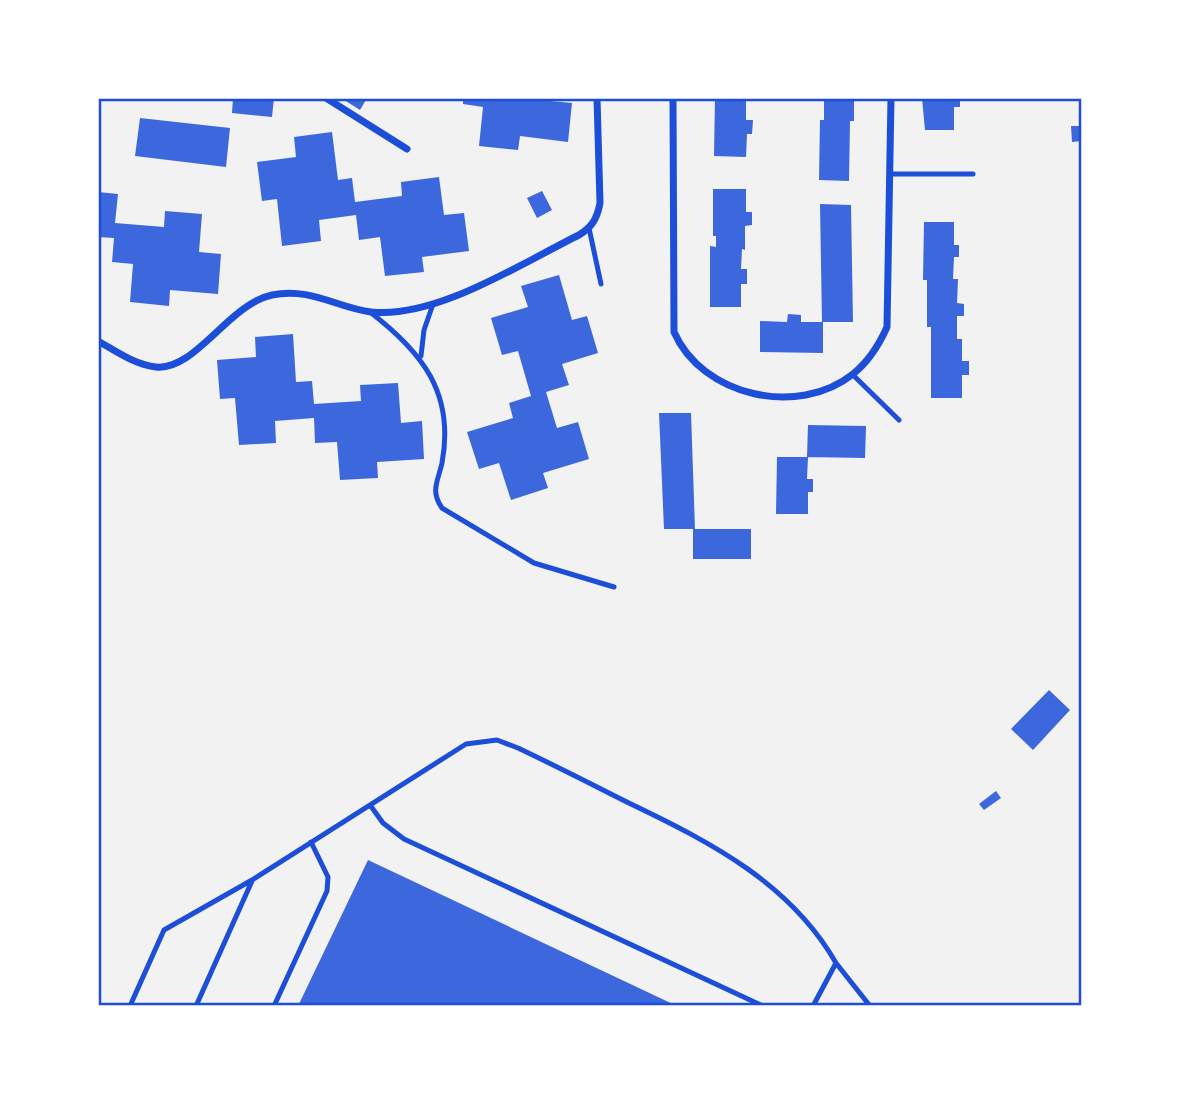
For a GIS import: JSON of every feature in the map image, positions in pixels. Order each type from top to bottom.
[{"type":"street","points":[[326,98],[407,149]]},
{"type":"street","points":[[98,341],[136,362],[160,367],[181,362],[233,314],[273,295],[322,297],[370,312],[432,307],[589,228],[597,217],[600,203],[597,98]]},
{"type":"street","points":[[673,98],[674,332],[681,347],[694,363],[728,387],[765,395],[817,392],[852,374],[873,353],[887,327],[891,98]]},
{"type":"lane","points":[[891,174],[972,174]]},
{"type":"lane","points":[[589,228],[601,284]]},
{"type":"lane","points":[[421,356],[424,330],[432,307]]},
{"type":"lane","points":[[370,312],[399,334],[421,356],[434,384],[444,425],[443,454],[434,493],[442,508],[534,563],[614,587]]},
{"type":"lane","points":[[852,374],[899,420]]},
{"type":"lane","points":[[130,1006],[164,930],[252,880],[466,744],[497,740],[716,846],[762,879],[805,918],[870,1006]]},
{"type":"lane","points":[[370,805],[383,823],[404,839],[763,1006]]},
{"type":"lane","points":[[274,1006],[327,891],[328,877],[311,842]]},
{"type":"lane","points":[[196,1006],[252,880]]},
{"type":"lane","points":[[813,1006],[836,962]]},
{"type":"building","points":[[233,98],[274,98],[272,117],[232,113]]},
{"type":"building","points":[[341,98],[367,98],[360,110]]},
{"type":"building","points":[[463,98],[551,98],[551,101],[572,103],[568,142],[520,136],[518,150],[479,146],[483,107],[463,104]]},
{"type":"building","points":[[715,98],[746,98],[746,120],[753,120],[752,134],[747,134],[746,157],[714,156]]},
{"type":"building","points":[[824,98],[854,98],[854,121],[850,121],[849,181],[819,180],[820,120],[824,120]]},
{"type":"building","points":[[922,98],[960,98],[960,107],[954,107],[954,130],[925,130]]},
{"type":"building","points":[[140,118],[230,128],[226,167],[135,156]]},
{"type":"building","points":[[1071,126],[1082,126],[1082,141],[1072,142]]},
{"type":"building","points":[[332,132],[338,180],[352,178],[355,202],[402,196],[401,182],[439,177],[444,215],[464,213],[469,251],[422,257],[424,272],[385,276],[380,237],[359,240],[356,215],[319,220],[321,241],[282,246],[277,199],[262,201],[257,162],[296,157],[294,137]]},
{"type":"building","points":[[713,189],[746,189],[746,212],[752,212],[752,225],[745,226],[745,250],[742,249],[741,269],[747,269],[747,284],[741,284],[741,307],[710,307],[710,246],[716,247],[716,236],[713,236]]},
{"type":"building","points":[[542,191],[552,210],[537,218],[527,198]]},
{"type":"building","points":[[98,192],[118,194],[115,223],[164,227],[165,211],[202,214],[199,252],[221,254],[218,294],[170,290],[169,306],[130,302],[133,264],[112,262],[114,238],[98,237]]},
{"type":"building","points":[[820,204],[851,205],[853,322],[822,322]]},
{"type":"building","points":[[924,222],[954,222],[954,245],[959,245],[959,257],[954,257],[953,279],[958,279],[957,303],[964,304],[964,316],[957,316],[957,339],[962,339],[962,361],[969,361],[969,375],[962,375],[962,398],[931,398],[931,327],[927,327],[927,280],[923,280]]},
{"type":"building","points":[[559,275],[572,320],[587,316],[598,353],[562,364],[569,385],[546,392],[557,428],[578,422],[589,459],[543,473],[548,488],[511,500],[499,463],[479,469],[467,432],[513,418],[509,403],[531,396],[518,351],[502,355],[491,318],[528,307],[521,286]]},
{"type":"building","points":[[788,314],[801,315],[801,322],[823,322],[823,353],[760,352],[760,321],[787,322]]},
{"type":"building","points":[[293,334],[296,382],[312,381],[314,404],[361,401],[360,385],[398,383],[401,423],[422,421],[424,459],[377,462],[378,478],[340,480],[337,442],[315,443],[314,418],[275,421],[276,443],[239,445],[235,398],[220,399],[217,360],[256,357],[255,337]]},
{"type":"building","points":[[659,413],[691,413],[695,529],[751,529],[751,559],[693,559],[693,529],[664,529]]},
{"type":"building","points":[[808,425],[866,426],[865,458],[807,457]]},
{"type":"building","points":[[777,457],[808,457],[807,479],[813,479],[813,492],[808,492],[808,514],[776,514]]},
{"type":"building","points":[[1049,690],[1070,710],[1033,750],[1011,729]]},
{"type":"building","points":[[996,791],[1001,798],[984,810],[979,804]]},
{"type":"building","points":[[368,860],[677,1006],[298,1006]]}]
